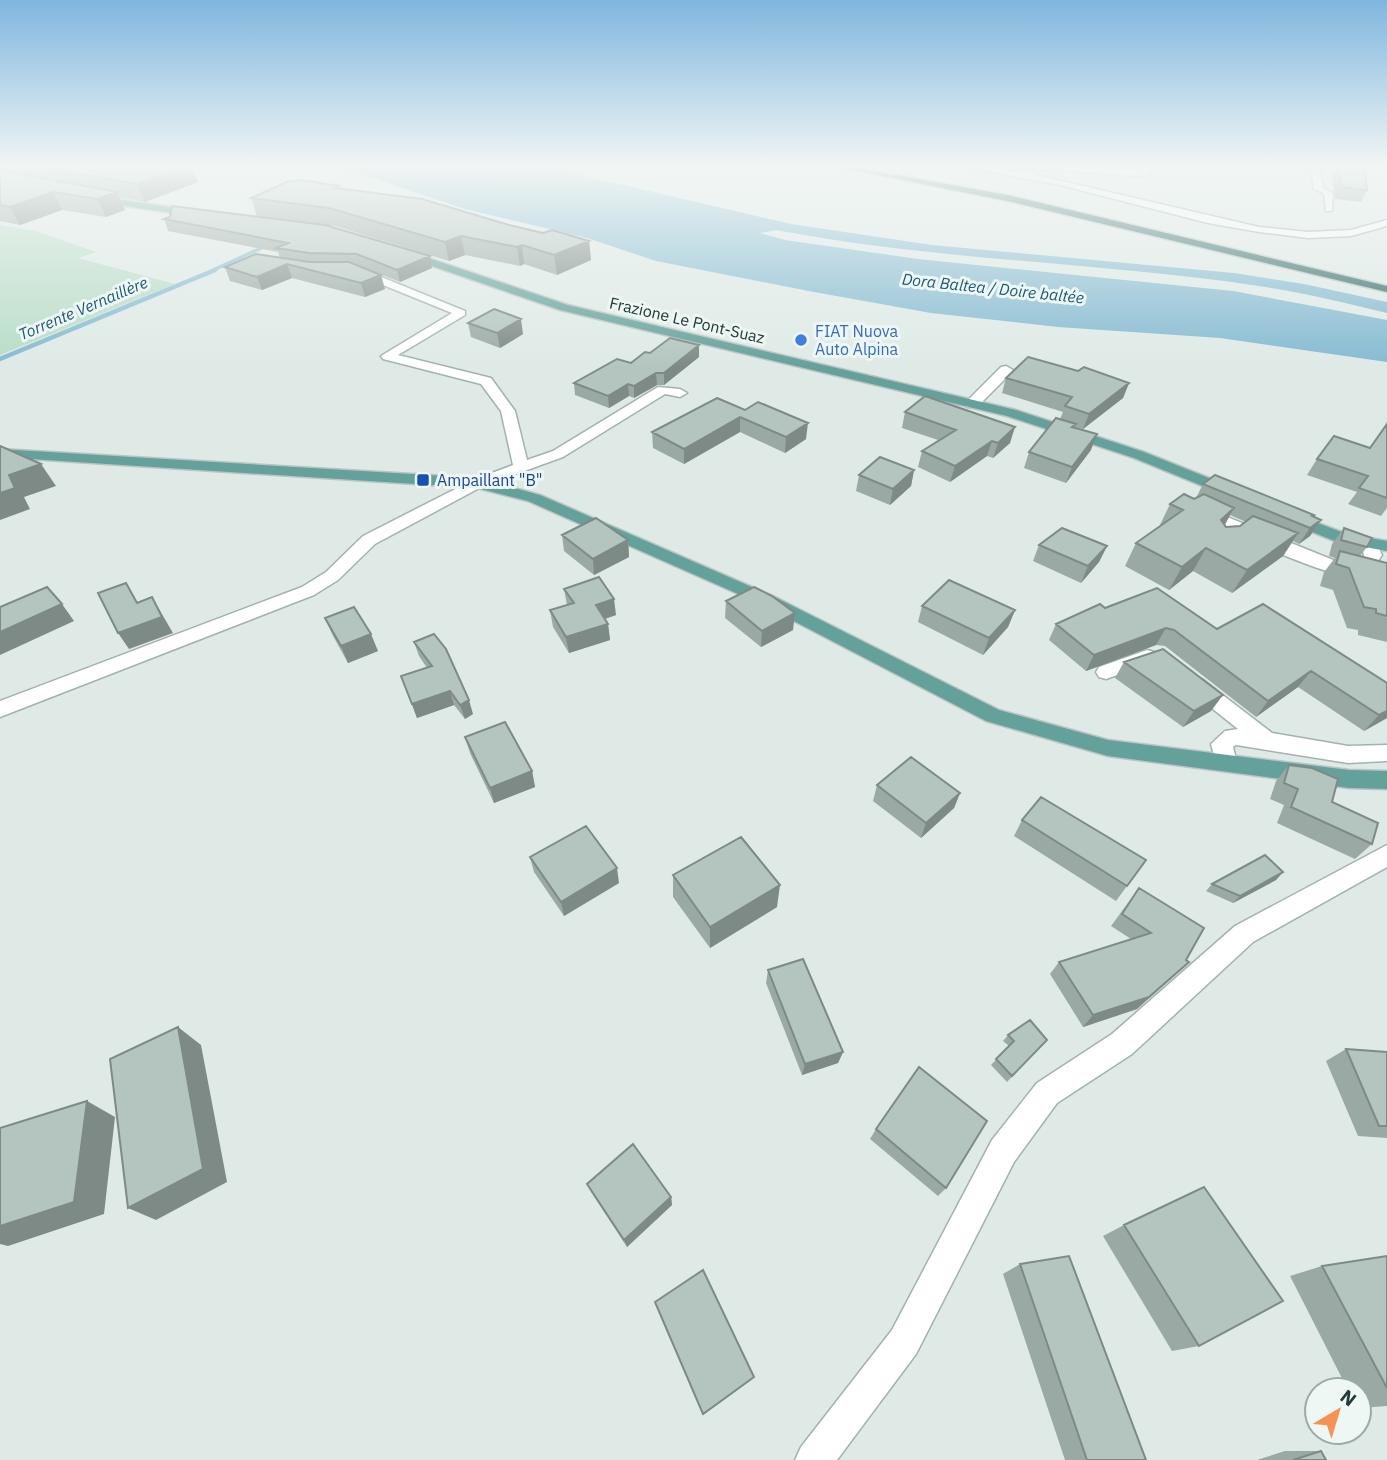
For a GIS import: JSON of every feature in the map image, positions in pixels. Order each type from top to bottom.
[{"type":"highway","points":[[1147,232],[1387,289]]},
{"type":"highway","points":[[1174,232],[1387,282]]},
{"type":"main road","name":"Frazione Le Pont-Suaz","points":[[393,249],[564,308],[972,404],[1126,450],[1248,499]]},
{"type":"main road","points":[[0,453],[478,484],[534,498],[769,601],[993,716],[1108,748],[1349,779],[1387,780]]},
{"type":"main road","points":[[1272,510],[1343,538],[1381,544]]},
{"type":"main road","points":[[1349,779],[1387,788]]},
{"type":"street","points":[[1278,232],[1356,232]]},
{"type":"street","points":[[341,270],[355,270],[378,277],[461,313],[387,356],[486,381],[508,411],[522,469]]},
{"type":"street","points":[[972,404],[1006,370]]},
{"type":"street","points":[[0,709],[308,591],[332,576],[369,540],[478,484],[558,454],[663,390],[680,393]]},
{"type":"street","points":[[1181,514],[1191,506],[1237,529],[1344,571],[1361,573],[1381,544]]},
{"type":"street","points":[[1219,543],[1237,529]]},
{"type":"street","points":[[1106,672],[1157,654],[1268,742]]},
{"type":"street","points":[[1226,763],[1222,744],[1226,740],[1243,738],[1343,753],[1373,756],[1387,753]]},
{"type":"street","points":[[814,1460],[904,1342],[1003,1151],[1047,1093],[1122,1044],[1244,934],[1387,855]]},
{"type":"green space","points":[[0,232],[39,232],[96,252],[78,258],[175,284],[0,355]]},
{"type":"water","name":"Dora Baltea / Doire baltée","points":[[562,232],[765,232],[760,233],[785,240],[918,259],[1233,291],[1387,320],[1387,362],[1220,338],[1058,327],[931,313],[656,261]]},
{"type":"water","points":[[789,232],[846,232],[932,245],[1234,273],[1304,284],[1387,302],[1387,313],[1286,290],[1192,277],[954,255]]},
{"type":"building","points":[[232,232],[349,232],[430,256],[397,270],[357,254],[309,253],[276,248],[288,243]]},
{"type":"building","points":[[411,232],[559,232],[589,241],[554,255],[522,245],[517,247],[461,236],[445,242]]},
{"type":"building","points":[[256,254],[309,262],[349,262],[381,275],[361,283],[287,264],[257,277],[225,267]]},
{"type":"building","points":[[494,309],[521,319],[497,333],[468,323]]},
{"type":"building","points":[[670,338],[699,345],[664,373],[656,373],[634,386],[628,384],[608,396],[574,383],[617,359],[631,363]]},
{"type":"building","points":[[1028,357],[1078,371],[1084,367],[1129,383],[1089,414],[1065,406],[1072,397],[1006,378]]},
{"type":"building","points":[[925,396],[1015,427],[998,443],[992,441],[955,466],[922,451],[956,430],[905,412]]},
{"type":"building","points":[[717,398],[745,410],[758,402],[808,423],[786,437],[740,417],[684,449],[652,432]]},
{"type":"building","points":[[1056,418],[1076,424],[1072,427],[1097,434],[1072,467],[1029,452]]},
{"type":"building","points":[[1387,424],[1387,498],[1359,488],[1368,476],[1317,459],[1334,436],[1370,448]]},
{"type":"building","points":[[0,446],[41,464],[9,475],[15,488],[0,493]]},
{"type":"building","points":[[880,457],[914,470],[893,489],[859,475]]},
{"type":"building","points":[[1215,475],[1321,520],[1310,528],[1203,484]]},
{"type":"building","points":[[1184,494],[1194,499],[1204,494],[1234,508],[1221,520],[1226,527],[1240,526],[1253,516],[1298,533],[1247,570],[1206,548],[1182,567],[1136,543],[1183,510],[1170,504]]},
{"type":"building","points":[[596,518],[628,540],[593,559],[562,535]]},
{"type":"building","points":[[1062,528],[1107,546],[1088,566],[1039,545]]},
{"type":"building","points":[[1344,528],[1372,538],[1367,547],[1341,540]]},
{"type":"building","points":[[1340,551],[1387,563],[1387,616],[1376,613],[1376,609],[1364,607],[1349,568],[1336,564]]},
{"type":"building","points":[[599,577],[614,599],[596,605],[608,624],[566,637],[550,610],[574,603],[564,589]]},
{"type":"building","points":[[949,580],[1015,610],[989,638],[922,606]]},
{"type":"building","points":[[126,583],[137,603],[152,597],[162,617],[118,633],[98,593]]},
{"type":"building","points":[[47,587],[62,604],[0,632],[0,607]]},
{"type":"building","points":[[754,587],[795,613],[762,631],[726,601]]},
{"type":"building","points":[[1157,588],[1217,629],[1263,604],[1387,683],[1387,711],[1379,715],[1311,671],[1268,701],[1174,630],[1166,628],[1094,655],[1056,624],[1100,604],[1105,608]]},
{"type":"building","points":[[354,607],[371,634],[341,646],[325,618]]},
{"type":"building","points":[[434,634],[446,649],[469,700],[460,705],[450,691],[412,704],[401,676],[432,666],[414,642]]},
{"type":"building","points":[[1163,649],[1223,695],[1194,711],[1124,662]]},
{"type":"building","points":[[505,722],[532,771],[490,788],[465,737]]},
{"type":"building","points":[[911,757],[960,793],[926,823],[877,785]]},
{"type":"building","points":[[1289,765],[1312,768],[1338,779],[1332,802],[1378,823],[1372,844],[1291,807],[1298,789],[1284,783]]},
{"type":"building","points":[[1041,797],[1146,860],[1127,886],[1022,820]]},
{"type":"building","points":[[586,826],[617,868],[561,902],[530,857]]},
{"type":"building","points":[[741,837],[780,885],[710,927],[673,875]]},
{"type":"building","points":[[1265,855],[1283,872],[1240,896],[1212,884]]},
{"type":"building","points":[[1139,888],[1204,928],[1186,960],[1189,962],[1149,997],[1093,1015],[1059,962],[1151,933],[1122,914]]},
{"type":"building","points":[[803,959],[843,1052],[805,1064],[768,970]]},
{"type":"building","points":[[1030,1020],[1047,1040],[1012,1076],[996,1059],[1014,1041],[1008,1035]]},
{"type":"building","points":[[178,1027],[203,1169],[128,1208],[110,1059]]},
{"type":"building","points":[[1346,1049],[1387,1052],[1387,1126],[1379,1126]]},
{"type":"building","points":[[919,1067],[987,1121],[946,1188],[876,1129]]},
{"type":"building","points":[[87,1101],[74,1202],[0,1226],[0,1128]]},
{"type":"building","points":[[633,1144],[671,1197],[624,1240],[587,1184]]},
{"type":"building","points":[[1204,1187],[1283,1301],[1199,1346],[1124,1225]]},
{"type":"building","points":[[1069,1256],[1146,1460],[1087,1460],[1020,1264]]},
{"type":"building","points":[[1387,1256],[1387,1388],[1322,1266]]},
{"type":"building","points":[[703,1270],[754,1377],[703,1414],[655,1302]]},
{"type":"building","points":[[1321,1451],[1326,1460],[1293,1460]]},
{"type":"waterway","name":"Torrente Vernaillère","points":[[211,271],[268,245]]},
{"type":"waterway","name":"Torrente Vernaillère","points":[[0,359],[215,270]]},
{"type":"place","name":"FIAT Nuova Auto Alpina","points":[[801,340]]},
{"type":"place","name":"Ampaillant \"B\"","points":[[423,480]]}]
